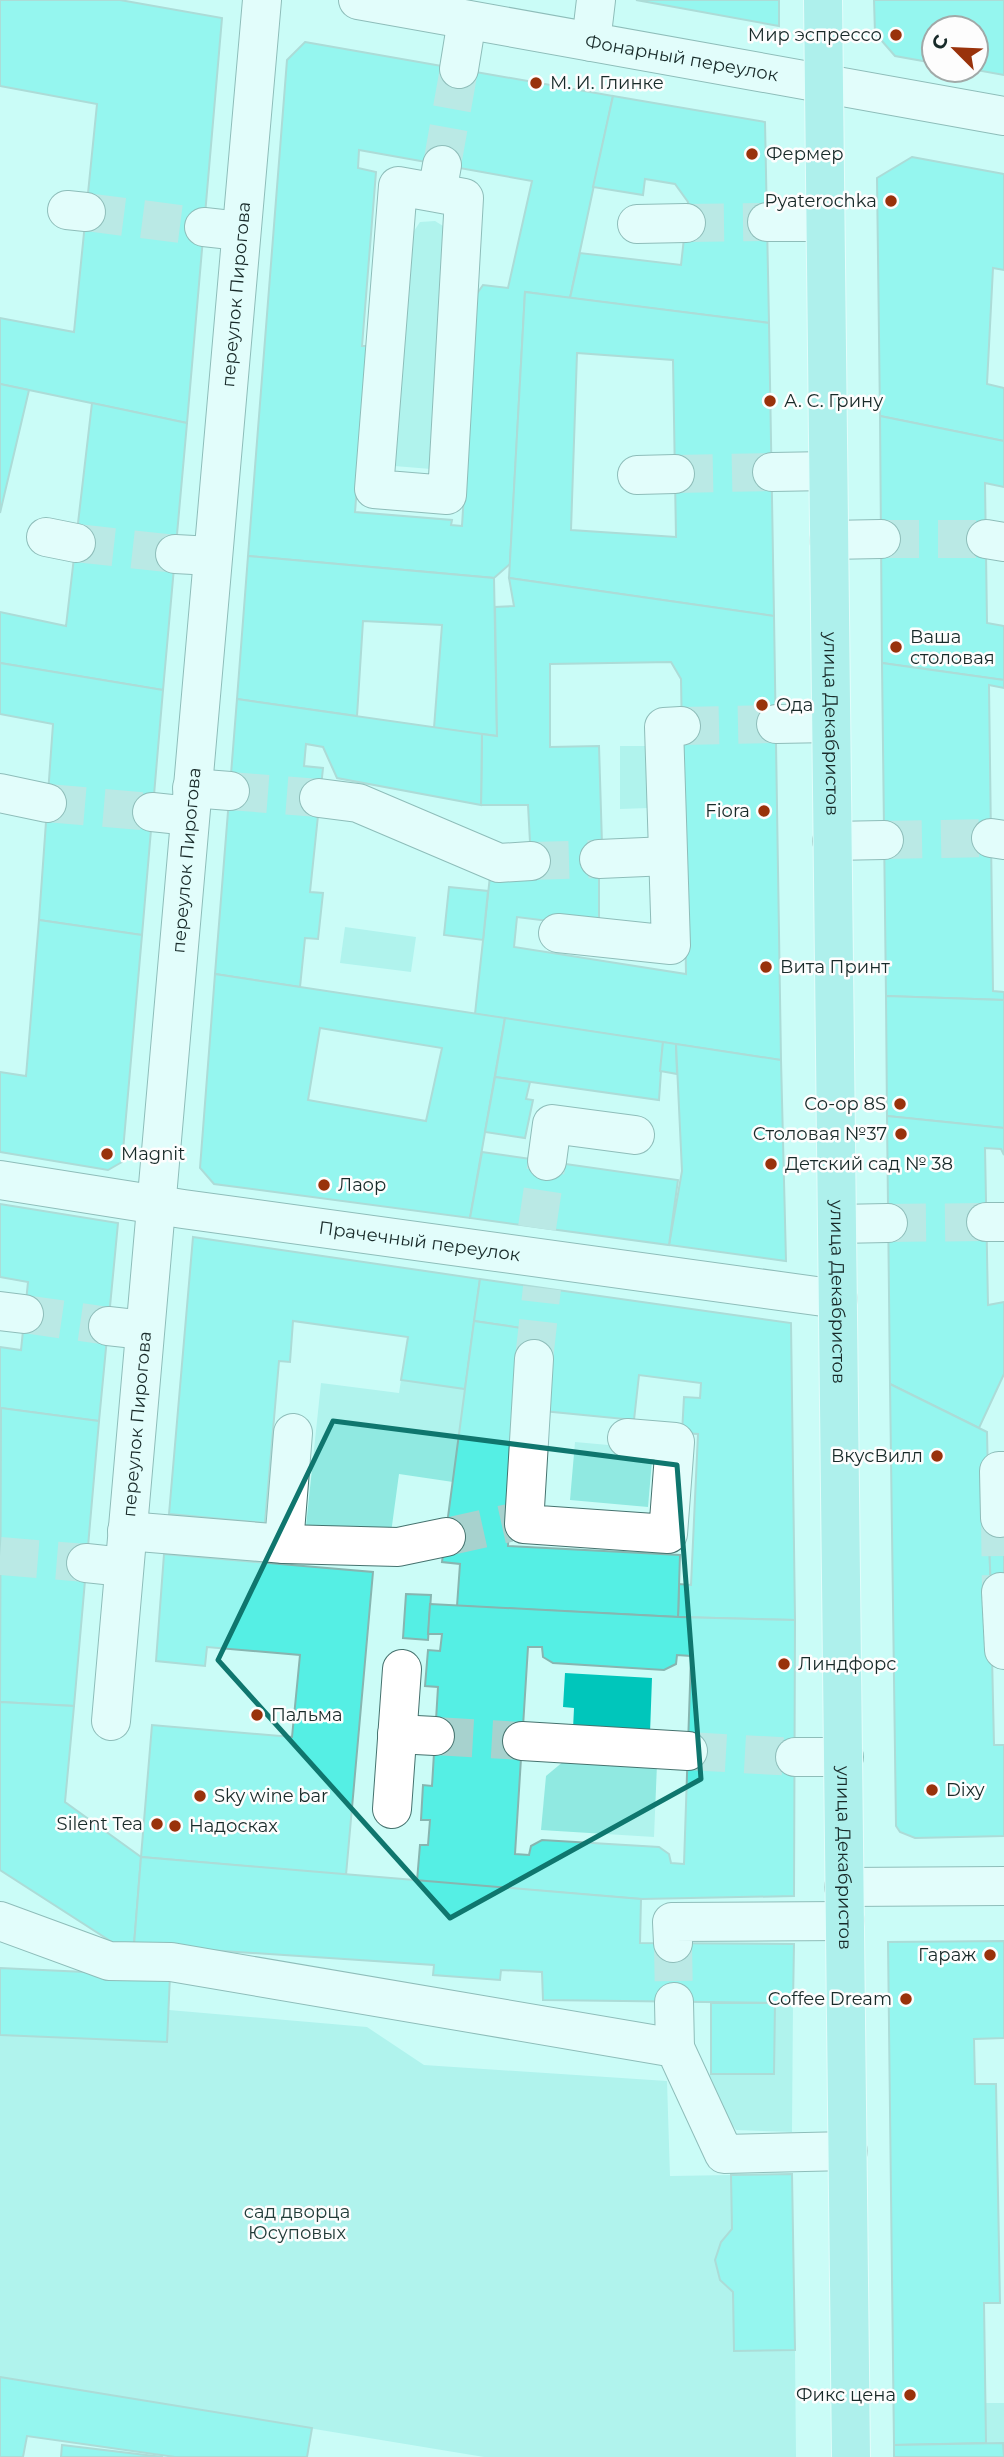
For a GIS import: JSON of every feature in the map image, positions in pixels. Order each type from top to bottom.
[{"type":"main road","name":"улица Декабристов","points":[[823,0],[851,2457]]},
{"type":"street","name":"переулок Пирогова","points":[[111,1721],[126,1549],[126,1328],[157,1206],[191,802],[194,555],[222,229],[262,0]]},
{"type":"street","name":"Фонарный переулок","points":[[358,0],[1004,116]]},
{"type":"street","points":[[591,42],[596,0]]},
{"type":"street","points":[[459,69],[467,20]]},
{"type":"street","points":[[439,179],[464,198],[447,495],[374,489],[398,186],[439,179]]},
{"type":"street","points":[[767,222],[825,222]]},
{"type":"street","points":[[637,224],[686,223]]},
{"type":"street","points":[[772,472],[828,471]]},
{"type":"street","points":[[637,475],[675,474]]},
{"type":"street","points":[[828,540],[881,539]]},
{"type":"street","points":[[776,724],[830,723]]},
{"type":"street","points":[[558,933],[671,945],[664,727],[681,726]]},
{"type":"street","points":[[152,812],[230,791]]},
{"type":"street","points":[[0,793],[47,803]]},
{"type":"street","points":[[319,798],[358,803],[499,863],[531,861]]},
{"type":"street","points":[[832,841],[884,840]]},
{"type":"street","points":[[599,859],[668,856]]},
{"type":"street","points":[[547,1161],[552,1124],[635,1135]]},
{"type":"street","name":"Прачечный переулок","points":[[0,1180],[157,1206],[838,1299]]},
{"type":"street","points":[[837,1224],[888,1223]]},
{"type":"street","points":[[534,1359],[516,1523],[668,1534],[675,1441],[627,1438]]},
{"type":"street","points":[[284,1544],[293,1433]]},
{"type":"street","points":[[1000,1518],[999,1471],[1004,1471]]},
{"type":"street","points":[[86,1563],[126,1549],[284,1544],[398,1547],[446,1537]]},
{"type":"street","points":[[1002,1592],[1004,1650]]},
{"type":"street","points":[[392,1809],[402,1669]]},
{"type":"street","points":[[397,1734],[435,1736]]},
{"type":"street","points":[[522,1741],[688,1751]]},
{"type":"street","points":[[795,1757],[844,1757]]},
{"type":"street","points":[[673,1943],[672,1922],[1004,1886]]},
{"type":"street","points":[[0,1921],[109,1961],[171,1962],[675,2048]]},
{"type":"street","points":[[674,2002],[675,2048],[724,2154],[848,2151]]},
{"type":"highlighted area","points":[[333,1421],[677,1465],[701,1779],[450,1918],[218,1660]]},
{"type":"green space","points":[[435,221],[448,229],[431,469],[394,466],[412,234],[420,222]]},
{"type":"green space","points":[[620,746],[648,746],[649,808],[620,809]]},
{"type":"green space","points":[[345,927],[416,937],[411,972],[340,963]]},
{"type":"green space","points":[[401,1380],[465,1389],[453,1482],[399,1474],[391,1533],[306,1526],[321,1383],[399,1393]]},
{"type":"green space","points":[[575,1442],[653,1449],[648,1507],[570,1500]]},
{"type":"green space","points":[[564,1761],[657,1764],[654,1837],[541,1830],[546,1776]]},
{"type":"green space","points":[[775,2003],[793,2003],[792,2132],[736,2130],[698,2075],[774,2074]]},
{"type":"green space","name":"сад дворца Юсуповых","points":[[169,2010],[367,2027],[424,2065],[667,2081],[670,2176],[731,2175],[734,2351],[795,2350],[796,2457],[484,2457],[0,2377],[0,2035],[167,2042]]},
{"type":"green space","points":[[986,2403],[1004,2403],[1004,2443],[986,2443]]},
{"type":"shaded area","points":[[565,1673],[652,1678],[650,1733],[573,1729],[574,1708],[563,1707]]},
{"type":"building","points":[[0,0],[120,0],[222,18],[187,423],[0,384],[0,318],[74,332],[97,104],[0,86]]},
{"type":"building","points":[[636,0],[779,0],[779,26]]},
{"type":"building","points":[[874,0],[1004,0],[1004,75],[990,72],[990,14],[920,14],[920,60],[895,56],[875,33]]},
{"type":"building","points":[[305,42],[613,96],[570,298],[525,292],[510,564],[494,578],[248,556],[287,60]],"holes":[[[359,150],[532,181],[508,288],[483,285],[476,295],[462,526],[451,525],[452,520],[355,512],[368,346],[362,346],[376,172],[358,168]]]},
{"type":"building","points":[[613,96],[765,122],[769,323],[570,298],[580,253],[681,265],[688,202],[675,184],[645,179],[643,195],[593,187]]},
{"type":"building","points":[[912,157],[1004,174],[1004,270],[993,268],[987,384],[1004,388],[1004,441],[880,416],[877,178]]},
{"type":"building","points":[[525,292],[769,323],[774,616],[509,578]],"holes":[[[577,353],[673,360],[676,537],[571,530]]]},
{"type":"building","points":[[0,384],[29,390],[0,513]]},
{"type":"building","points":[[92,403],[187,423],[163,690],[0,663],[0,612],[66,626]]},
{"type":"building","points":[[880,416],[1004,441],[1004,487],[985,483],[987,623],[1004,626],[1004,680],[882,663]]},
{"type":"building","points":[[248,556],[494,578],[497,736],[434,728],[442,625],[363,621],[357,716],[237,699]]},
{"type":"building","points":[[509,578],[774,616],[781,1060],[475,1014],[490,876],[531,861],[528,805],[481,805],[482,734],[497,736],[495,607],[514,606]],"holes":[[[671,662],[681,679],[686,974],[514,947],[517,917],[557,922],[599,920],[599,859],[602,844],[599,746],[550,747],[550,664]]]},
{"type":"building","points":[[0,663],[163,690],[142,935],[39,920],[53,724],[0,714]]},
{"type":"building","points":[[882,663],[1004,680],[1004,688],[989,685],[993,991],[1004,992],[1004,1000],[886,996]]},
{"type":"building","points":[[237,699],[482,734],[481,805],[337,778],[323,747],[306,744],[304,766],[323,768],[310,892],[323,893],[318,939],[305,938],[300,987],[215,974]]},
{"type":"building","points":[[449,887],[488,891],[483,940],[444,935]]},
{"type":"building","points":[[39,920],[142,935],[122,1162],[108,1170],[0,1152],[0,1072],[26,1076]]},
{"type":"building","points":[[215,974],[505,1018],[470,1218],[214,1184],[200,1168]],"holes":[[[320,1028],[442,1048],[426,1121],[308,1100]]]},
{"type":"building","points":[[886,996],[1004,1000],[1004,1128],[887,1116]]},
{"type":"building","points":[[505,1018],[663,1042],[659,1100],[495,1077]]},
{"type":"building","points":[[663,1042],[676,1044],[677,1074],[660,1071]]},
{"type":"building","points":[[676,1044],[781,1060],[786,1261],[669,1245],[682,1171]]},
{"type":"building","points":[[495,1077],[530,1082],[526,1099],[533,1100],[525,1138],[485,1132]]},
{"type":"building","points":[[887,1116],[1004,1128],[1004,1155],[1001,1149],[985,1148],[988,1305],[1004,1302],[1004,1374],[979,1428],[890,1384]]},
{"type":"building","points":[[482,1152],[678,1180],[669,1245],[470,1218]]},
{"type":"building","points":[[0,1204],[118,1223],[99,1421],[0,1408],[0,1347],[21,1350],[28,1282],[0,1277]]},
{"type":"building","points":[[193,1237],[480,1279],[465,1389],[401,1380],[408,1337],[293,1321],[290,1362],[279,1361],[265,1523],[169,1514]]},
{"type":"building","points":[[480,1279],[791,1323],[795,1620],[678,1617],[679,1584],[691,1585],[698,1434],[682,1433],[684,1397],[700,1398],[701,1383],[639,1375],[634,1420],[543,1411],[519,1357],[521,1328],[474,1321]]},
{"type":"building","points":[[474,1321],[521,1328],[508,1546],[680,1555],[678,1617],[457,1606],[460,1564],[442,1562]]},
{"type":"building","points":[[890,1384],[987,1432],[994,1745],[1004,1745],[1004,1836],[915,1838],[900,1832],[896,1826]]},
{"type":"building","points":[[1,1408],[99,1421],[74,1706],[0,1702]]},
{"type":"building","points":[[988,1518],[1004,1518],[1004,1592],[991,1591]]},
{"type":"building","points":[[164,1554],[373,1572],[346,1875],[141,1857],[152,1725],[292,1737],[300,1655],[207,1647],[205,1666],[156,1661]]},
{"type":"building","points":[[406,1594],[431,1595],[428,1640],[403,1638]]},
{"type":"building","points":[[430,1604],[678,1617],[795,1620],[794,1896],[641,1899],[417,1881],[420,1845],[428,1845],[430,1820],[421,1820],[423,1785],[432,1786],[438,1687],[425,1686],[428,1650],[440,1651],[442,1634],[428,1634]],"holes":[[[528,1647],[542,1647],[543,1657],[553,1663],[664,1670],[676,1664],[677,1655],[691,1656],[684,1864],[671,1863],[669,1854],[659,1847],[542,1840],[531,1846],[529,1855],[515,1854]]]},
{"type":"building","points":[[0,1702],[74,1706],[65,1802],[141,1857],[134,1945],[115,1944],[0,1870]]},
{"type":"building","points":[[141,1857],[641,1899],[640,1943],[794,1944],[793,2003],[543,2000],[542,1972],[501,1970],[500,1980],[433,1975],[434,1965],[134,1945]]},
{"type":"building","points":[[1004,1941],[1004,2038],[974,2039],[975,2084],[996,2084],[1000,2303],[984,2303],[986,2443],[894,2445],[888,1942]]},
{"type":"building","points":[[0,1968],[170,1976],[167,2042],[0,2035]]},
{"type":"building","points":[[711,2003],[775,2003],[774,2074],[711,2074]]},
{"type":"building","points":[[792,2174],[795,2350],[734,2351],[733,2292],[720,2280],[715,2260],[721,2242],[732,2229],[731,2175]]},
{"type":"building","points":[[0,2377],[312,2428],[307,2457],[175,2457],[27,2436],[23,2457],[0,2457]]},
{"type":"building","points":[[1003,2443],[1004,2457],[894,2457],[894,2445]]},
{"type":"building","points":[[62,2445],[163,2457],[61,2457]]},
{"type":"tunnel","points":[[442,165],[459,69]]},
{"type":"tunnel","points":[[86,212],[204,227]]},
{"type":"tunnel","points":[[686,223],[767,222]]},
{"type":"tunnel","points":[[675,474],[772,472]]},
{"type":"tunnel","points":[[881,539],[986,539]]},
{"type":"tunnel","points":[[76,543],[175,554]]},
{"type":"tunnel","points":[[681,726],[776,724]]},
{"type":"tunnel","points":[[230,791],[319,798]]},
{"type":"tunnel","points":[[47,803],[152,812]]},
{"type":"tunnel","points":[[884,840],[991,838]]},
{"type":"tunnel","points":[[531,861],[599,859]]},
{"type":"tunnel","points":[[537,1228],[547,1161]]},
{"type":"tunnel","points":[[888,1223],[986,1222]]},
{"type":"tunnel","points":[[534,1359],[542,1288]]},
{"type":"tunnel","points":[[24,1314],[108,1326]]},
{"type":"tunnel","points":[[1000,1518],[1001,1592]]},
{"type":"tunnel","points":[[446,1537],[509,1523]]},
{"type":"tunnel","points":[[0,1556],[86,1563]]},
{"type":"tunnel","points":[[435,1736],[522,1741]]},
{"type":"tunnel","points":[[688,1751],[795,1757]]},
{"type":"tunnel","points":[[673,1943],[674,2002]]},
{"type":"place","name":"Мир эспрессо","points":[[896,35]]},
{"type":"place","name":"М. И. Глинке","points":[[536,83]]},
{"type":"place","name":"Фермер","points":[[752,154]]},
{"type":"place","name":"Pyaterochka","points":[[891,201]]},
{"type":"place","name":"А. С. Грину","points":[[770,401]]},
{"type":"place","name":"Ваша столовая","points":[[896,647]]},
{"type":"place","name":"Ода","points":[[762,705]]},
{"type":"place","name":"Fiora","points":[[764,811]]},
{"type":"place","name":"Вита Принт","points":[[766,967]]},
{"type":"place","name":"Co-op 8S","points":[[900,1104]]},
{"type":"place","name":"Столовая №37","points":[[901,1134]]},
{"type":"place","name":"Magnit","points":[[107,1154]]},
{"type":"place","name":"Детский сад № 38","points":[[771,1164]]},
{"type":"place","name":"Лаор","points":[[324,1185]]},
{"type":"place","name":"ВкусВилл","points":[[937,1456]]},
{"type":"place","name":"Линдфорс","points":[[784,1664]]},
{"type":"place","name":"Пальма","points":[[257,1715]]},
{"type":"place","name":"Dixy","points":[[932,1790]]},
{"type":"place","name":"Sky wine bar","points":[[200,1796]]},
{"type":"place","name":"Silent Tea","points":[[157,1824]]},
{"type":"place","name":"Надосках","points":[[175,1826]]},
{"type":"place","name":"Гараж","points":[[990,1955]]},
{"type":"place","name":"Coffee Dream","points":[[906,1999]]},
{"type":"place","name":"Фикс цена","points":[[910,2395]]}]
